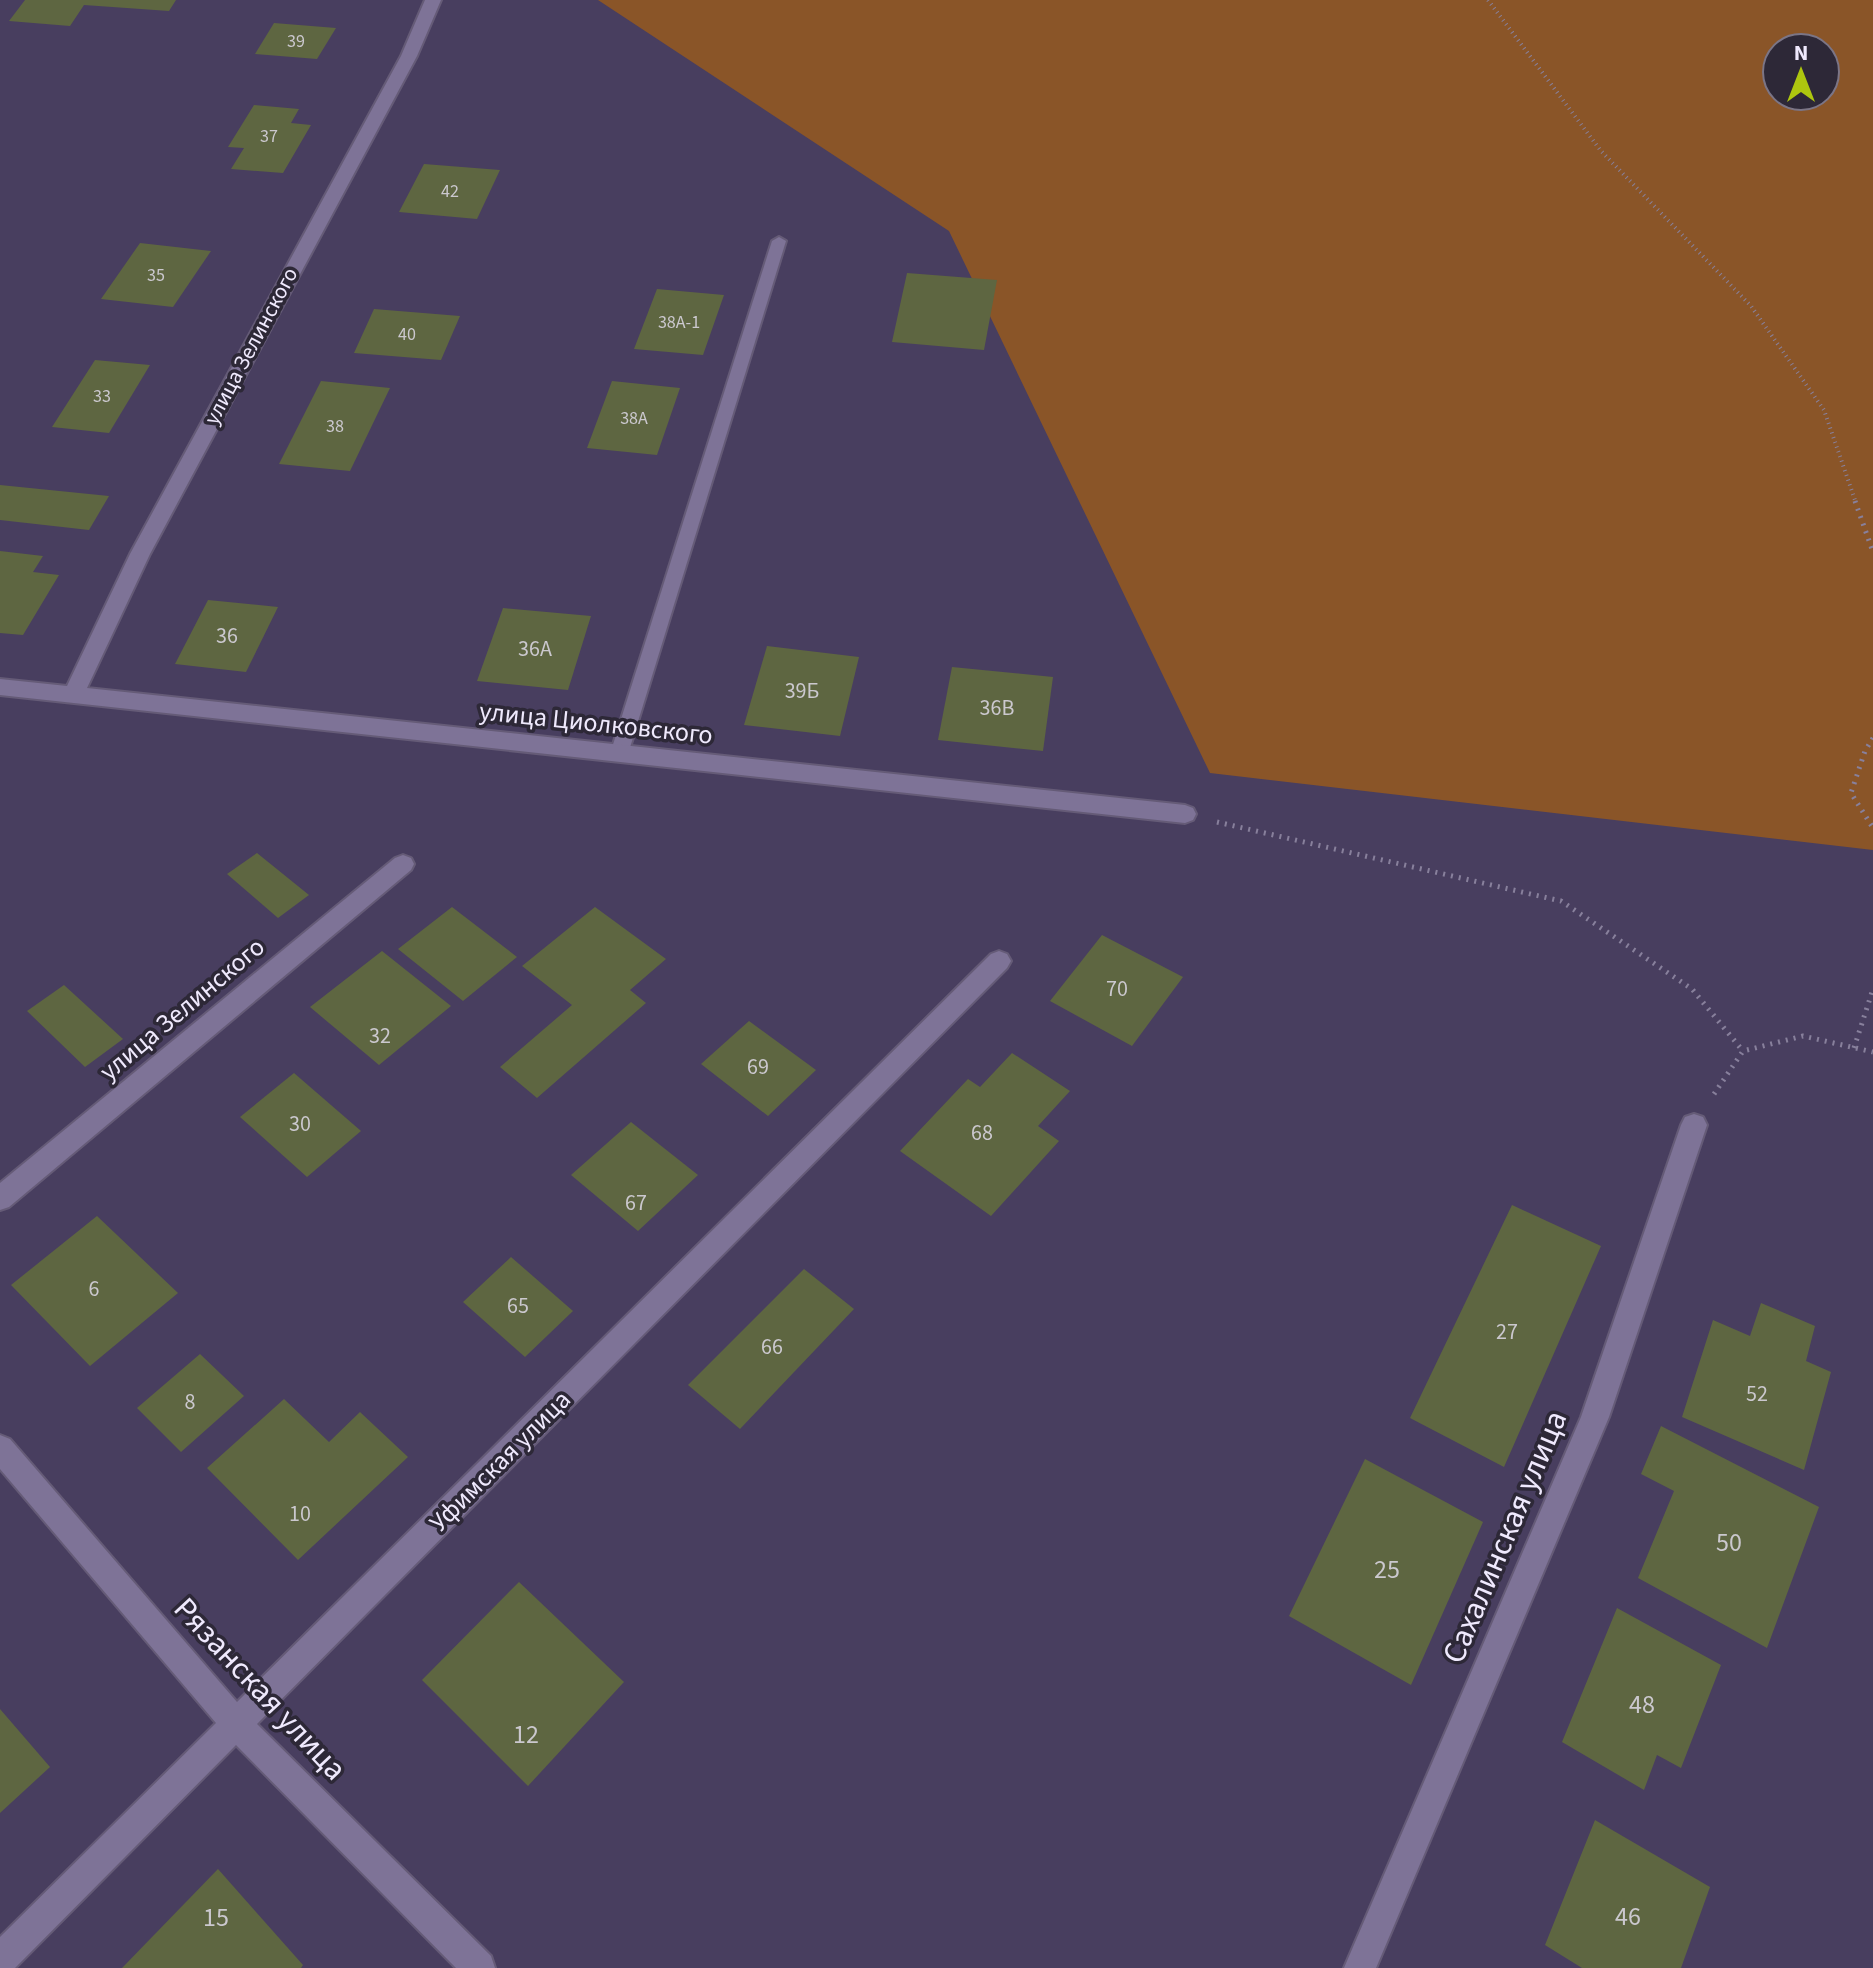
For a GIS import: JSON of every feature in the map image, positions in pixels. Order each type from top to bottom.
[{"type":"street","name":"улица Зелинского","points":[[74,694],[140,554],[409,56],[433,0]]},
{"type":"street","name":"улица Циолковского","points":[[0,687],[1185,814]]},
{"type":"street","name":"улица Зелинского","points":[[0,1199],[403,864]]},
{"type":"street","name":"Уфимская улица","points":[[0,1960],[999,961]]},
{"type":"street","name":"Сахалинская улица","points":[[1360,1968],[1595,1417],[1694,1125]]},
{"type":"street","name":"Рязанская улица","points":[[0,1448],[236,1724],[479,1968]]},
{"type":"lane","points":[[619,754],[779,241]]},
{"type":"path","points":[[1488,0],[1601,151],[1751,306],[1824,410],[1873,552]]},
{"type":"path","points":[[1873,738],[1865,751],[1851,793],[1873,828]]},
{"type":"path","points":[[1185,814],[1561,901],[1692,989],[1743,1051]]},
{"type":"path","points":[[1854,1048],[1873,989]]},
{"type":"path","points":[[1694,1125],[1743,1051],[1803,1036],[1873,1052]]},
{"type":"shaded area","points":[[598,0],[1873,0],[1873,850],[1210,773],[949,231]]},
{"type":"building","points":[[25,0],[176,0],[169,11],[84,5],[70,26],[9,21]]},
{"type":"building","points":[[274,23],[336,28],[317,59],[255,54]]},
{"type":"building","points":[[254,105],[299,109],[291,123],[311,125],[283,173],[231,169],[244,148],[228,147]]},
{"type":"building","points":[[424,164],[500,170],[477,219],[399,212]]},
{"type":"building","points":[[140,243],[211,251],[173,307],[101,299]]},
{"type":"building","points":[[907,273],[997,280],[984,350],[892,342]]},
{"type":"building","points":[[657,289],[724,295],[703,355],[634,349]]},
{"type":"building","points":[[374,309],[460,316],[441,360],[354,353]]},
{"type":"building","points":[[95,360],[150,365],[109,433],[52,427]]},
{"type":"building","points":[[321,381],[390,388],[350,471],[279,464]]},
{"type":"building","points":[[612,381],[680,388],[657,455],[587,448]]},
{"type":"building","points":[[0,485],[109,496],[89,530],[0,520]]},
{"type":"building","points":[[0,551],[43,556],[33,572],[59,575],[23,635],[0,633]]},
{"type":"building","points":[[208,600],[278,607],[246,672],[175,664]]},
{"type":"building","points":[[503,608],[591,616],[568,690],[477,681]]},
{"type":"building","points":[[767,646],[859,657],[840,736],[744,725]]},
{"type":"building","points":[[952,667],[1053,677],[1043,751],[938,740]]},
{"type":"building","points":[[257,853],[309,895],[278,918],[227,874]]},
{"type":"building","points":[[452,907],[517,957],[463,1001],[398,949]]},
{"type":"building","points":[[595,907],[666,959],[630,990],[646,1003],[537,1098],[500,1067],[572,1005],[522,966]]},
{"type":"building","points":[[1102,935],[1183,977],[1132,1046],[1050,1001]]},
{"type":"building","points":[[382,951],[451,1006],[379,1065],[310,1007]]},
{"type":"building","points":[[64,985],[123,1039],[85,1067],[27,1011]]},
{"type":"building","points":[[749,1021],[816,1070],[768,1116],[701,1064]]},
{"type":"building","points":[[1012,1053],[1070,1091],[1038,1126],[1059,1141],[991,1216],[900,1151],[968,1079],[980,1087]]},
{"type":"building","points":[[294,1073],[361,1131],[307,1177],[240,1117]]},
{"type":"building","points":[[631,1122],[698,1175],[638,1231],[571,1175]]},
{"type":"building","points":[[1512,1205],[1601,1246],[1504,1467],[1410,1418]]},
{"type":"building","points":[[97,1216],[178,1293],[90,1366],[11,1285]]},
{"type":"building","points":[[511,1257],[573,1311],[525,1357],[463,1302]]},
{"type":"building","points":[[804,1269],[854,1309],[740,1429],[688,1385]]},
{"type":"building","points":[[1761,1303],[1815,1326],[1806,1361],[1831,1372],[1804,1470],[1682,1417],[1713,1320],[1750,1336]]},
{"type":"building","points":[[200,1354],[244,1396],[181,1452],[137,1408]]},
{"type":"building","points":[[284,1399],[329,1442],[360,1412],[408,1457],[298,1560],[207,1468]]},
{"type":"building","points":[[1661,1426],[1819,1507],[1767,1648],[1638,1578],[1674,1491],[1641,1474]]},
{"type":"building","points":[[1365,1459],[1483,1522],[1411,1685],[1289,1616]]},
{"type":"building","points":[[519,1582],[624,1682],[528,1786],[422,1680]]},
{"type":"building","points":[[1617,1608],[1721,1665],[1681,1768],[1657,1755],[1644,1790],[1562,1742]]},
{"type":"building","points":[[0,1709],[50,1767],[0,1813]]},
{"type":"building","points":[[1595,1820],[1710,1887],[1681,1968],[1582,1968],[1545,1945]]},
{"type":"building","points":[[218,1869],[303,1965],[301,1968],[122,1968]]}]
